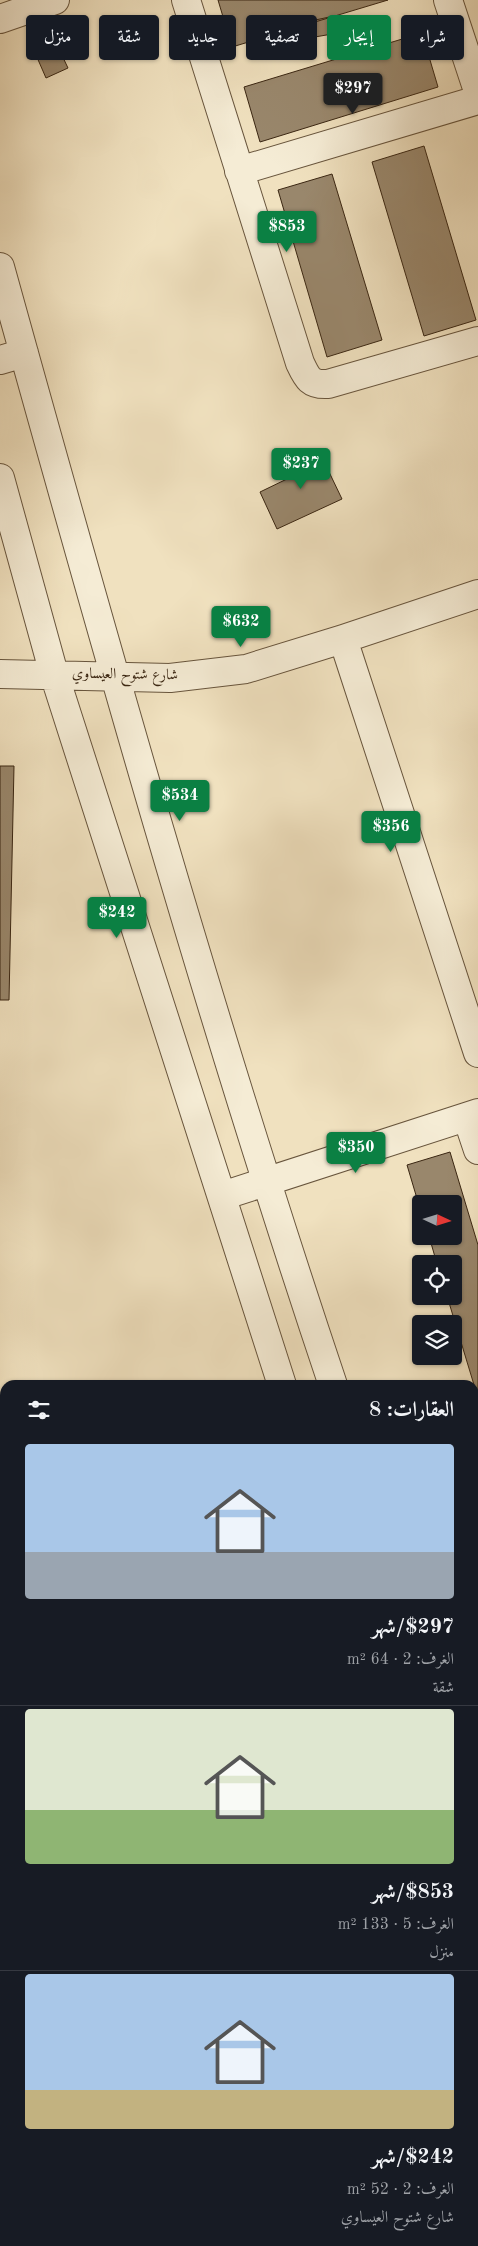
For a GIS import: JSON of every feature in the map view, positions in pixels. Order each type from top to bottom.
[{"type":"street","points":[[0,19],[55,0]]},
{"type":"street","points":[[186,0],[300,363],[307,379],[313,384],[328,384],[478,341]]},
{"type":"street","points":[[448,0],[478,91]]},
{"type":"street","points":[[239,171],[478,100]]},
{"type":"street","points":[[0,267],[12,356],[113,676],[266,1180],[331,1380]]},
{"type":"street","points":[[0,478],[54,674],[280,1380]]},
{"type":"street","name":"شارع شتوح العيساوي","points":[[0,674],[170,678],[246,669],[476,600]]},
{"type":"street","points":[[344,639],[478,1053]]},
{"type":"street","points":[[222,1196],[266,1180],[472,1115],[478,1150]]},
{"type":"building","points":[[218,0],[388,0],[338,15],[327,15],[327,18],[317,21],[317,15],[246,15],[246,43],[236,46],[236,15],[222,15]]},
{"type":"building","points":[[327,18],[327,35],[317,37],[317,20]]},
{"type":"building","points":[[401,39],[401,60],[430,60],[438,87],[260,142],[244,87],[333,60],[391,60],[391,42]]},
{"type":"building","points":[[38,60],[64,60],[68,68],[46,78]]},
{"type":"building","points":[[424,146],[476,320],[424,336],[372,162]]},
{"type":"building","points":[[332,174],[382,340],[327,357],[278,190]]},
{"type":"building","points":[[318,449],[342,499],[277,529],[260,492],[289,478],[283,466]]},
{"type":"building","points":[[0,766],[14,766],[9,1000],[0,1000]]},
{"type":"building","points":[[450,1152],[478,1245],[478,1380],[473,1380],[462,1345],[462,1315],[453,1315],[450,1305],[462,1305],[462,1255],[434,1255],[432,1245],[462,1245],[462,1195],[416,1195],[407,1165]]}]
